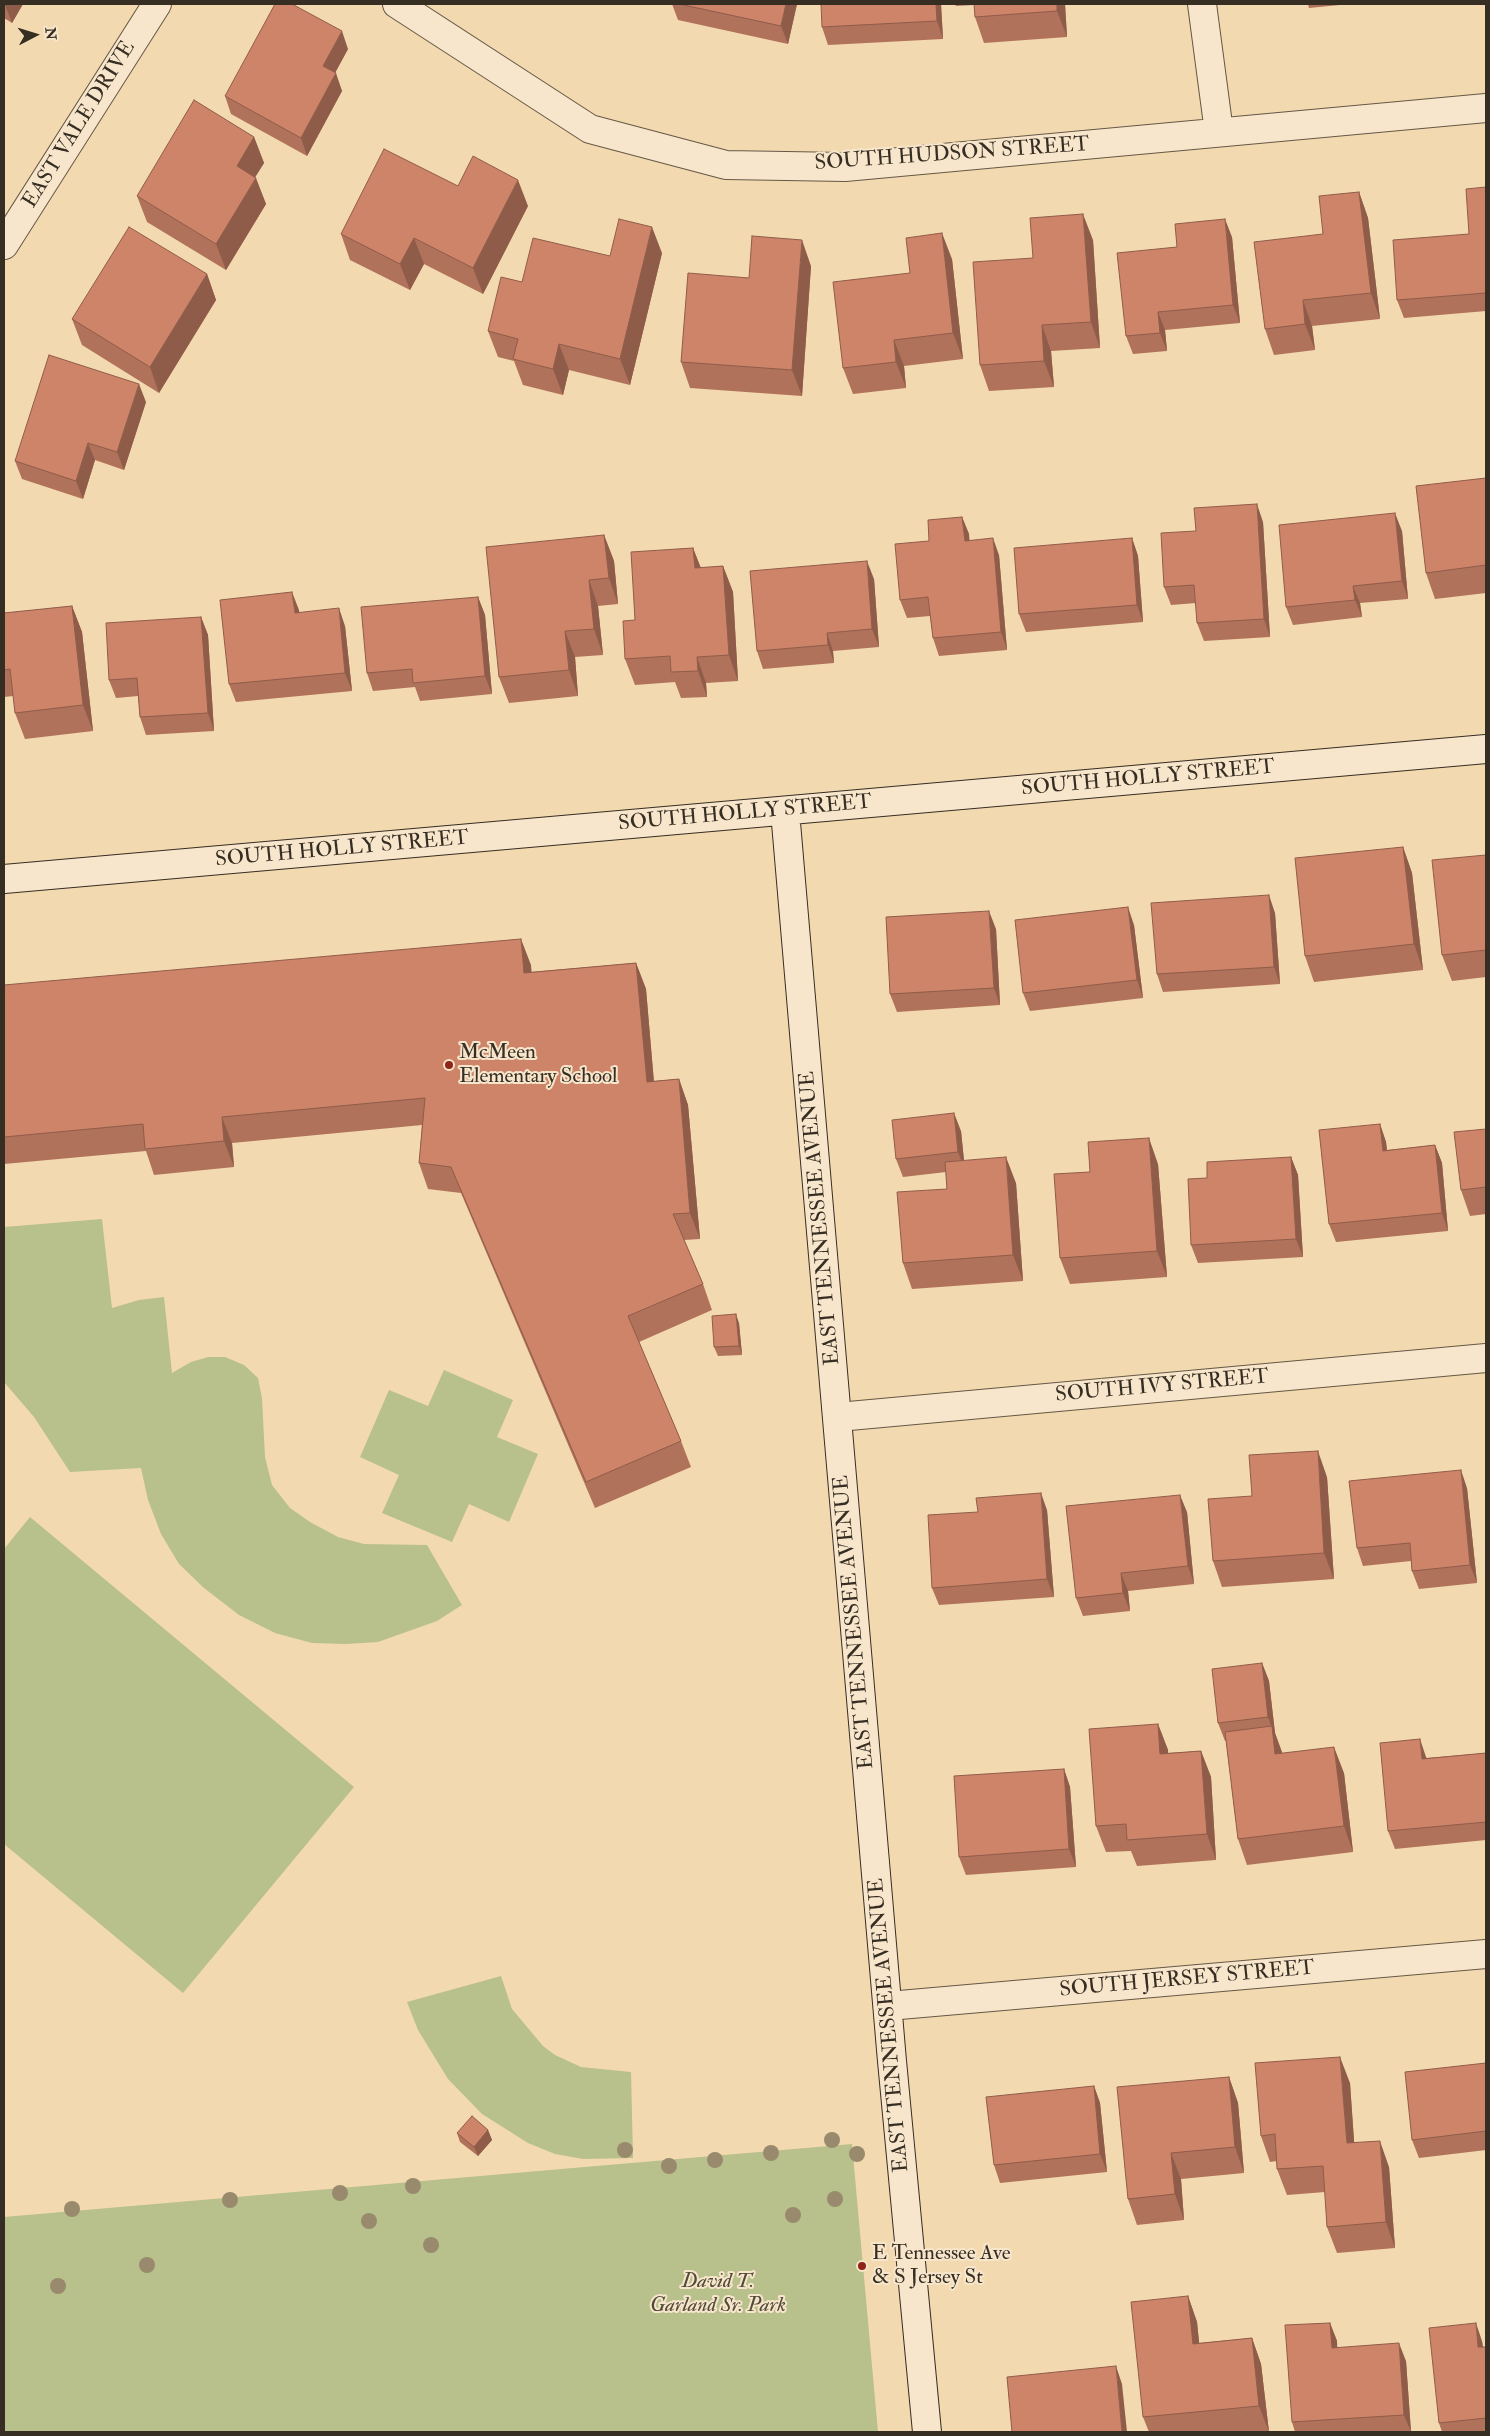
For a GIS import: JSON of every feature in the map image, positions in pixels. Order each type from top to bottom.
[{"type":"street","name":"EAST VALE DRIVE","points":[[4,245],[157,4]]},
{"type":"street","name":"SOUTH HUDSON STREET","points":[[397,4],[590,129],[726,165],[845,167],[1486,108]]},
{"type":"street","points":[[1202,4],[1219,132]]},
{"type":"street","name":"SOUTH HOLLY STREET","points":[[4,879],[1486,749]]},
{"type":"street","name":"EAST TENNESSEE AVENUE","points":[[785,811],[888,2006],[927,2432]]},
{"type":"street","name":"SOUTH IVY STREET","points":[[838,1417],[1486,1358]]},
{"type":"street","name":"SOUTH JERSEY STREET","points":[[888,2006],[1486,1954]]},
{"type":"green space","points":[[102,1219],[112,1308],[139,1300],[164,1297],[172,1373],[191,1362],[208,1357],[225,1357],[244,1365],[258,1378],[262,1398],[265,1457],[272,1485],[290,1508],[310,1522],[338,1537],[364,1544],[427,1545],[462,1605],[437,1621],[378,1642],[346,1644],[312,1643],[275,1633],[239,1615],[204,1588],[179,1564],[161,1534],[148,1500],[141,1468],[70,1472],[34,1417],[4,1382],[4,1227]]},
{"type":"green space","points":[[444,1370],[513,1400],[497,1437],[538,1454],[509,1522],[469,1504],[452,1542],[382,1513],[399,1475],[360,1457],[389,1390],[428,1406]]},
{"type":"green space","points":[[30,1517],[354,1787],[183,1993],[4,1844],[4,1549]]},
{"type":"green space","points":[[501,1976],[512,2009],[543,2046],[555,2055],[581,2067],[631,2072],[633,2158],[583,2159],[555,2154],[528,2143],[482,2114],[448,2079],[418,2030],[407,2002]]},
{"type":"green space","name":"David T. Garland Sr. Park","points":[[852,2144],[878,2432],[4,2432],[4,2217]]},
{"type":"building","points":[[275,4],[292,4],[342,31],[323,66],[336,73],[301,138],[225,96]]},
{"type":"building","points":[[679,4],[786,4],[781,26]]},
{"type":"building","points":[[821,4],[936,4],[937,21],[822,27]]},
{"type":"building","points":[[974,4],[1057,4],[1057,11],[975,17]]},
{"type":"building","points":[[194,100],[254,137],[237,166],[256,178],[216,244],[137,196]]},
{"type":"building","points":[[384,149],[458,186],[473,156],[518,180],[473,268],[414,238],[400,264],[341,234]]},
{"type":"building","points":[[1486,187],[1486,293],[1397,300],[1393,240],[1469,234],[1466,189]]},
{"type":"building","points":[[1359,192],[1371,293],[1303,300],[1305,324],[1265,329],[1254,242],[1323,234],[1319,196]]},
{"type":"building","points":[[1083,214],[1091,322],[1042,325],[1044,361],[980,365],[973,262],[1033,258],[1030,218]]},
{"type":"building","points":[[619,219],[652,227],[620,359],[559,344],[553,369],[513,359],[518,339],[488,331],[501,277],[522,282],[533,238],[610,256]]},
{"type":"building","points":[[1225,219],[1233,305],[1158,312],[1160,333],[1126,336],[1117,253],[1177,247],[1175,224]]},
{"type":"building","points":[[129,227],[207,274],[150,367],[72,319]]},
{"type":"building","points":[[942,233],[953,333],[894,340],[896,362],[843,368],[833,282],[910,273],[906,238]]},
{"type":"building","points":[[752,236],[802,240],[792,370],[681,362],[688,273],[749,278]]},
{"type":"building","points":[[49,355],[139,384],[117,452],[88,443],[76,481],[15,461]]},
{"type":"building","points":[[1486,478],[1486,565],[1426,573],[1416,486]]},
{"type":"building","points":[[1257,504],[1264,619],[1197,623],[1194,585],[1164,587],[1161,533],[1196,531],[1194,508]]},
{"type":"building","points":[[1395,513],[1402,581],[1353,586],[1355,600],[1286,607],[1279,525]]},
{"type":"building","points":[[962,517],[965,541],[993,538],[1001,632],[933,638],[928,597],[900,600],[895,544],[929,541],[928,520]]},
{"type":"building","points":[[604,535],[609,578],[589,580],[594,629],[565,631],[569,670],[499,677],[486,547]]},
{"type":"building","points":[[1132,538],[1137,605],[1019,614],[1014,548]]},
{"type":"building","points":[[693,548],[695,568],[723,566],[729,655],[697,657],[698,671],[671,672],[670,656],[625,659],[623,621],[635,620],[631,552]]},
{"type":"building","points":[[867,561],[872,629],[827,633],[828,645],[757,651],[750,571]]},
{"type":"building","points":[[292,592],[295,613],[339,608],[345,673],[229,684],[220,600]]},
{"type":"building","points":[[478,597],[485,676],[413,683],[412,669],[367,673],[361,607]]},
{"type":"building","points":[[72,606],[83,705],[15,713],[10,669],[4,670],[4,613]]},
{"type":"building","points":[[201,617],[208,713],[140,717],[137,678],[109,680],[106,623]]},
{"type":"building","points":[[1403,847],[1414,944],[1305,956],[1295,858]]},
{"type":"building","points":[[1486,855],[1486,950],[1442,955],[1432,860]]},
{"type":"building","points":[[1269,895],[1274,967],[1157,974],[1151,903]]},
{"type":"building","points":[[1128,907],[1137,980],[1023,993],[1015,920]]},
{"type":"building","points":[[989,911],[994,988],[890,994],[886,917]]},
{"type":"building","points":[[521,939],[524,973],[636,963],[647,1082],[679,1079],[690,1213],[673,1214],[703,1284],[628,1316],[681,1441],[586,1482],[451,1167],[419,1163],[425,1098],[222,1117],[224,1141],[145,1149],[143,1124],[4,1137],[4,985]]},
{"type":"building","points":[[954,1113],[958,1152],[896,1159],[892,1120]]},
{"type":"building","points":[[1380,1124],[1383,1151],[1435,1145],[1442,1213],[1329,1224],[1319,1130]]},
{"type":"building","points":[[1486,1129],[1486,1187],[1461,1190],[1454,1132]]},
{"type":"building","points":[[1149,1138],[1157,1251],[1060,1258],[1054,1174],[1090,1172],[1088,1142]]},
{"type":"building","points":[[1006,1157],[1013,1255],[903,1263],[897,1192],[947,1189],[945,1162]]},
{"type":"building","points":[[1291,1157],[1296,1239],[1191,1245],[1188,1179],[1207,1178],[1207,1162]]},
{"type":"building","points":[[736,1314],[739,1346],[714,1347],[712,1316]]},
{"type":"building","points":[[1318,1451],[1324,1553],[1213,1561],[1208,1499],[1252,1496],[1249,1455]]},
{"type":"building","points":[[1461,1470],[1470,1565],[1412,1571],[1410,1543],[1357,1548],[1349,1481]]},
{"type":"building","points":[[1041,1493],[1047,1579],[932,1588],[928,1515],[978,1512],[976,1498]]},
{"type":"building","points":[[1180,1495],[1188,1566],[1121,1573],[1123,1593],[1076,1598],[1066,1506]]},
{"type":"building","points":[[1262,1663],[1268,1717],[1218,1723],[1212,1669]]},
{"type":"building","points":[[1158,1724],[1160,1754],[1201,1751],[1207,1834],[1127,1840],[1126,1824],[1096,1826],[1089,1729]]},
{"type":"building","points":[[1272,1726],[1275,1754],[1334,1747],[1344,1826],[1238,1839],[1225,1732]]},
{"type":"building","points":[[1420,1739],[1422,1759],[1486,1753],[1486,1822],[1388,1831],[1380,1743]]},
{"type":"building","points":[[1064,1769],[1069,1849],[959,1857],[954,1776]]},
{"type":"building","points":[[1340,2057],[1347,2143],[1380,2141],[1386,2222],[1327,2227],[1323,2166],[1277,2169],[1275,2134],[1261,2136],[1255,2063]]},
{"type":"building","points":[[1486,2063],[1486,2131],[1412,2140],[1405,2072]]},
{"type":"building","points":[[1229,2077],[1235,2147],[1171,2153],[1175,2194],[1128,2199],[1117,2087]]},
{"type":"building","points":[[1094,2086],[1100,2154],[994,2165],[986,2097]]},
{"type":"building","points":[[472,2116],[488,2130],[474,2147],[457,2133]]},
{"type":"building","points":[[1188,2296],[1193,2344],[1252,2338],[1259,2406],[1143,2417],[1131,2302]]},
{"type":"building","points":[[1330,2323],[1332,2348],[1399,2343],[1404,2415],[1292,2422],[1285,2325]]},
{"type":"building","points":[[1476,2323],[1478,2347],[1486,2347],[1486,2418],[1439,2423],[1429,2328]]},
{"type":"building","points":[[1116,2366],[1122,2432],[1012,2432],[1007,2377]]},
{"type":"place","name":"McMeen Elementary School","points":[[449,1065]]},
{"type":"place","name":"E Tennessee Ave & S Jersey St","points":[[862,2266]]}]
